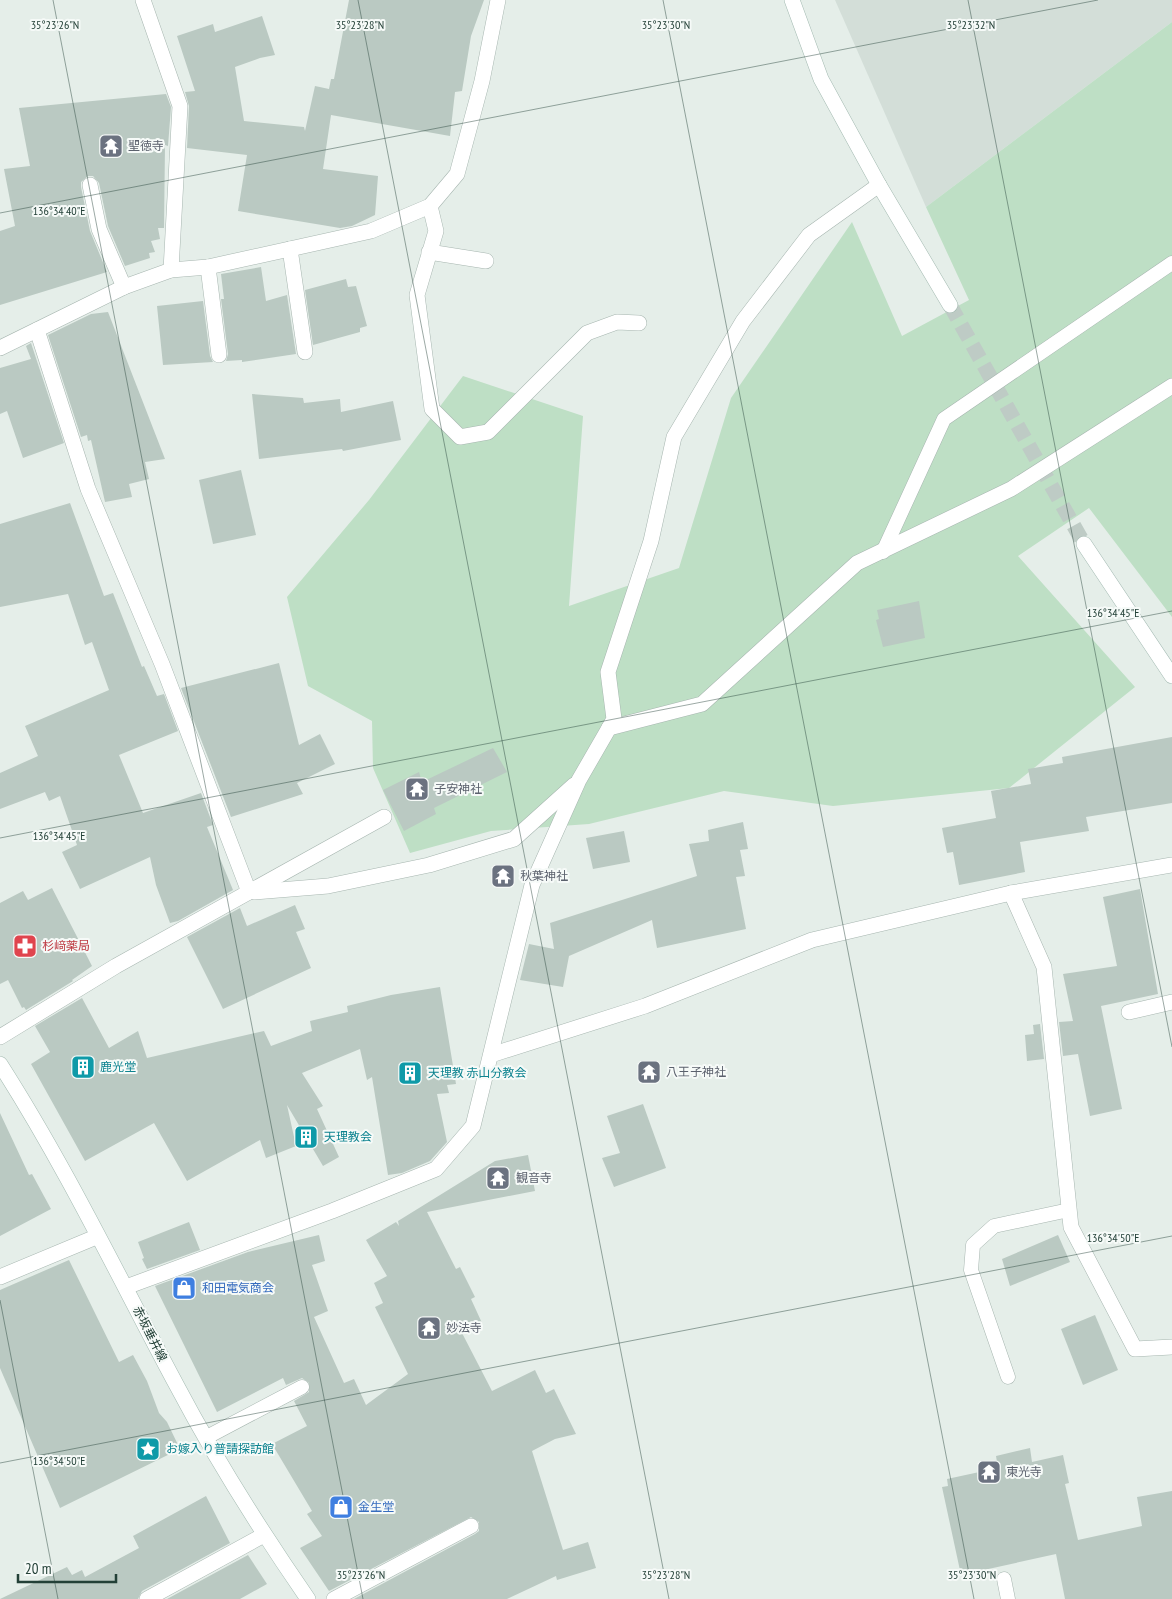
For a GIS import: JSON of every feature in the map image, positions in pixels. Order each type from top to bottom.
[{"type":"street","points":[[143,0],[180,106],[171,270]]},
{"type":"street","points":[[0,348],[124,287],[171,270],[208,267],[371,231],[430,206],[456,174],[482,81],[498,0]]},
{"type":"street","points":[[792,0],[822,79],[879,185],[950,305]]},
{"type":"street","points":[[90,185],[99,229],[124,287]]},
{"type":"street","points":[[126,1287],[332,1211],[436,1169],[473,1126],[532,885],[579,780],[614,719],[608,672],[651,541],[674,437],[743,321],[809,235],[879,185]]},
{"type":"street","points":[[430,206],[436,231],[417,295],[432,409],[460,437],[488,432],[587,333],[616,322],[639,323]]},
{"type":"street","points":[[290,249],[305,352]]},
{"type":"street","points":[[429,252],[486,261]]},
{"type":"street","points":[[208,267],[219,355]]},
{"type":"street","points":[[37,330],[88,489],[162,664],[249,892]]},
{"type":"street","points":[[609,728],[702,704],[857,563],[1011,489],[1172,386]]},
{"type":"street","points":[[1084,544],[1172,676]]},
{"type":"street","points":[[249,892],[328,886],[429,865],[514,839],[579,780]]},
{"type":"street","points":[[0,1037],[116,966],[384,817]]},
{"type":"street","points":[[491,1055],[645,1006],[812,940],[1011,893],[1172,865]]},
{"type":"street","points":[[1011,893],[1044,967],[1071,1227],[1136,1349],[1172,1347]]},
{"type":"street","points":[[1129,1012],[1172,1002]]},
{"type":"street","name":"赤坂垂井線","points":[[0,1064],[42,1129],[96,1236],[126,1287],[178,1388],[264,1535],[308,1599]]},
{"type":"street","points":[[0,1276],[96,1236]]},
{"type":"street","points":[[334,1599],[471,1526]]},
{"type":"street","points":[[147,1599],[264,1535]]},
{"type":"lane","points":[[883,552],[944,419],[1172,263]]},
{"type":"lane","points":[[1008,1377],[971,1270],[973,1245],[994,1226],[1069,1210]]},
{"type":"lane","points":[[207,1437],[302,1387]]},
{"type":"lane","points":[[1004,1579],[1008,1599]]},
{"type":"shaded area","points":[[835,0],[1172,0],[1172,22],[926,207]]},
{"type":"green space","points":[[1172,22],[1172,617],[1089,508],[1018,556],[1135,687],[1009,788],[833,806],[724,791],[589,824],[491,831],[410,853],[373,768],[372,721],[308,686],[287,597],[369,500],[463,376],[583,416],[569,606],[679,568],[731,398],[852,222],[902,336],[969,300],[926,207]]},
{"type":"building","points":[[349,0],[484,0],[471,36],[462,91],[455,92],[450,136],[331,115],[323,169],[378,176],[375,215],[352,226],[340,228],[238,211],[247,155],[187,148],[189,106],[185,92],[195,91],[177,36],[213,24],[215,32],[262,16],[275,55],[235,67],[244,121],[304,127],[305,131],[315,86],[329,89],[331,79],[334,79]]},
{"type":"building","points":[[166,94],[171,107],[168,146],[165,145],[164,228],[158,228],[160,239],[151,241],[155,252],[149,253],[150,258],[125,266],[108,226],[99,183],[93,176],[88,176],[81,182],[81,187],[90,231],[107,272],[0,305],[0,231],[15,226],[4,169],[30,166],[19,108]]},
{"type":"building","points":[[261,267],[266,301],[287,295],[296,354],[242,362],[242,360],[226,361],[228,354],[221,299],[224,299],[221,274]]},
{"type":"building","points":[[346,279],[348,287],[356,286],[367,326],[360,328],[360,332],[313,345],[305,290]]},
{"type":"building","points":[[203,301],[210,356],[213,362],[163,365],[157,306]]},
{"type":"building","points":[[108,312],[165,459],[145,462],[149,479],[129,484],[132,497],[105,502],[91,440],[88,441],[87,435],[81,437],[48,335],[91,314]]},
{"type":"building","points":[[31,343],[64,443],[23,458],[7,411],[0,414],[0,368],[31,359],[26,346]]},
{"type":"building","points":[[252,394],[303,398],[304,403],[340,399],[341,412],[393,401],[401,440],[343,451],[342,449],[259,459]]},
{"type":"building","points":[[241,470],[256,535],[213,544],[199,480]]},
{"type":"building","points":[[70,503],[104,596],[113,593],[142,667],[144,666],[157,696],[164,694],[178,731],[119,755],[143,813],[201,793],[213,825],[207,827],[233,890],[178,921],[170,923],[156,885],[150,857],[80,889],[62,852],[77,845],[60,796],[49,801],[45,792],[0,809],[0,773],[38,756],[25,726],[109,690],[92,642],[85,645],[68,594],[0,607],[0,524]]},
{"type":"building","points":[[919,601],[925,638],[883,647],[876,620],[879,619],[877,610]]},
{"type":"building","points":[[279,663],[299,745],[320,734],[335,764],[297,783],[303,794],[231,817],[181,688]]},
{"type":"building","points":[[1172,737],[1172,803],[1086,817],[1089,831],[1020,842],[1025,872],[959,885],[953,852],[947,853],[942,828],[996,818],[991,791],[1031,784],[1028,769],[1063,763],[1062,757]]},
{"type":"building","name":"子安神社","points":[[493,748],[507,772],[434,808],[436,814],[404,831],[383,790],[419,772],[422,782]]},
{"type":"building","points":[[743,822],[748,849],[740,850],[745,876],[736,877],[746,929],[657,948],[652,920],[569,956],[563,987],[520,980],[529,944],[554,949],[550,923],[697,876],[689,844],[709,841],[708,830]]},
{"type":"building","points":[[624,831],[630,862],[593,869],[586,838]]},
{"type":"building","points":[[52,888],[92,966],[73,981],[26,1010],[24,1007],[22,1008],[8,980],[0,984],[0,903],[23,891],[28,900]]},
{"type":"building","points":[[1140,889],[1158,994],[1101,1006],[1122,1109],[1090,1116],[1078,1054],[1063,1056],[1059,1022],[1073,1021],[1063,974],[1117,966],[1103,897]]},
{"type":"building","points":[[295,905],[305,929],[296,932],[311,968],[223,1009],[187,937],[240,908],[247,926]]},
{"type":"building","points":[[440,987],[456,1084],[447,1085],[449,1093],[437,1094],[447,1142],[430,1161],[402,1173],[388,1175],[372,1077],[367,1080],[360,1049],[302,1073],[323,1106],[317,1109],[339,1157],[323,1166],[287,1105],[296,1146],[266,1158],[260,1140],[187,1181],[154,1123],[85,1161],[31,1064],[50,1052],[35,1026],[82,998],[109,1048],[138,1031],[147,1058],[264,1031],[271,1046],[312,1031],[310,1021],[348,1012],[347,1006],[391,995]]},
{"type":"building","points":[[1040,1024],[1044,1059],[1027,1061],[1025,1035],[1034,1034],[1033,1025]]},
{"type":"building","points":[[643,1104],[666,1168],[614,1187],[602,1158],[620,1153],[607,1116]]},
{"type":"building","points":[[0,1113],[29,1175],[32,1174],[51,1209],[0,1236]]},
{"type":"building","points":[[528,1155],[535,1191],[427,1212],[456,1269],[460,1267],[475,1297],[471,1299],[482,1323],[462,1333],[492,1391],[535,1370],[546,1393],[554,1389],[576,1434],[555,1439],[532,1451],[563,1550],[588,1542],[596,1568],[557,1580],[556,1576],[507,1599],[354,1599],[475,1534],[479,1531],[479,1522],[471,1517],[329,1591],[300,1548],[322,1536],[307,1514],[312,1511],[272,1444],[307,1426],[294,1401],[309,1392],[309,1383],[302,1378],[286,1385],[283,1378],[217,1412],[155,1286],[248,1252],[319,1235],[325,1261],[312,1265],[328,1311],[314,1317],[344,1383],[354,1379],[366,1405],[408,1374],[375,1307],[383,1303],[374,1283],[387,1276],[366,1240],[396,1222],[399,1226],[398,1221],[495,1161]]},
{"type":"building","points":[[189,1222],[200,1250],[147,1269],[142,1259],[144,1258],[138,1242]]},
{"type":"building","points":[[1058,1235],[1070,1262],[1010,1286],[1002,1259]]},
{"type":"building","points":[[69,1260],[119,1362],[133,1355],[147,1381],[159,1413],[167,1422],[180,1449],[60,1508],[0,1368],[0,1290]]},
{"type":"building","points":[[1095,1315],[1118,1370],[1083,1385],[1061,1329]]},
{"type":"building","points":[[1030,1448],[1032,1462],[1063,1455],[1069,1483],[1065,1484],[1078,1540],[1142,1526],[1137,1497],[1172,1491],[1172,1599],[1065,1599],[1056,1554],[961,1575],[942,1487],[948,1486],[947,1479],[998,1468],[996,1456]]},
{"type":"building","points":[[206,1496],[230,1543],[142,1591],[138,1599],[0,1599],[67,1567],[72,1575],[82,1570],[85,1577],[139,1548],[133,1536]]},
{"type":"building","points":[[248,1555],[267,1584],[240,1599],[167,1599]]},
{"type":"tunnel","points":[[950,305],[1084,544]]},
{"type":"place","name":"聖徳寺","points":[[111,146]]},
{"type":"place","name":"子安神社","points":[[417,789]]},
{"type":"place","name":"秋葉神社","points":[[503,876]]},
{"type":"place","name":"杉﨑薬局","points":[[25,946]]},
{"type":"place","name":"鹿光堂","points":[[83,1067]]},
{"type":"place","name":"八王子神社","points":[[649,1072]]},
{"type":"place","name":"天理教 赤山分教会","points":[[410,1073]]},
{"type":"place","name":"天理教会","points":[[306,1137]]},
{"type":"place","name":"観音寺","points":[[498,1178]]},
{"type":"place","name":"和田電気商会","points":[[184,1288]]},
{"type":"place","name":"妙法寺","points":[[429,1328]]},
{"type":"place","name":"お嫁入り普請探訪館","points":[[148,1449]]},
{"type":"place","name":"東光寺","points":[[989,1472]]},
{"type":"place","name":"金生堂","points":[[341,1507]]}]
